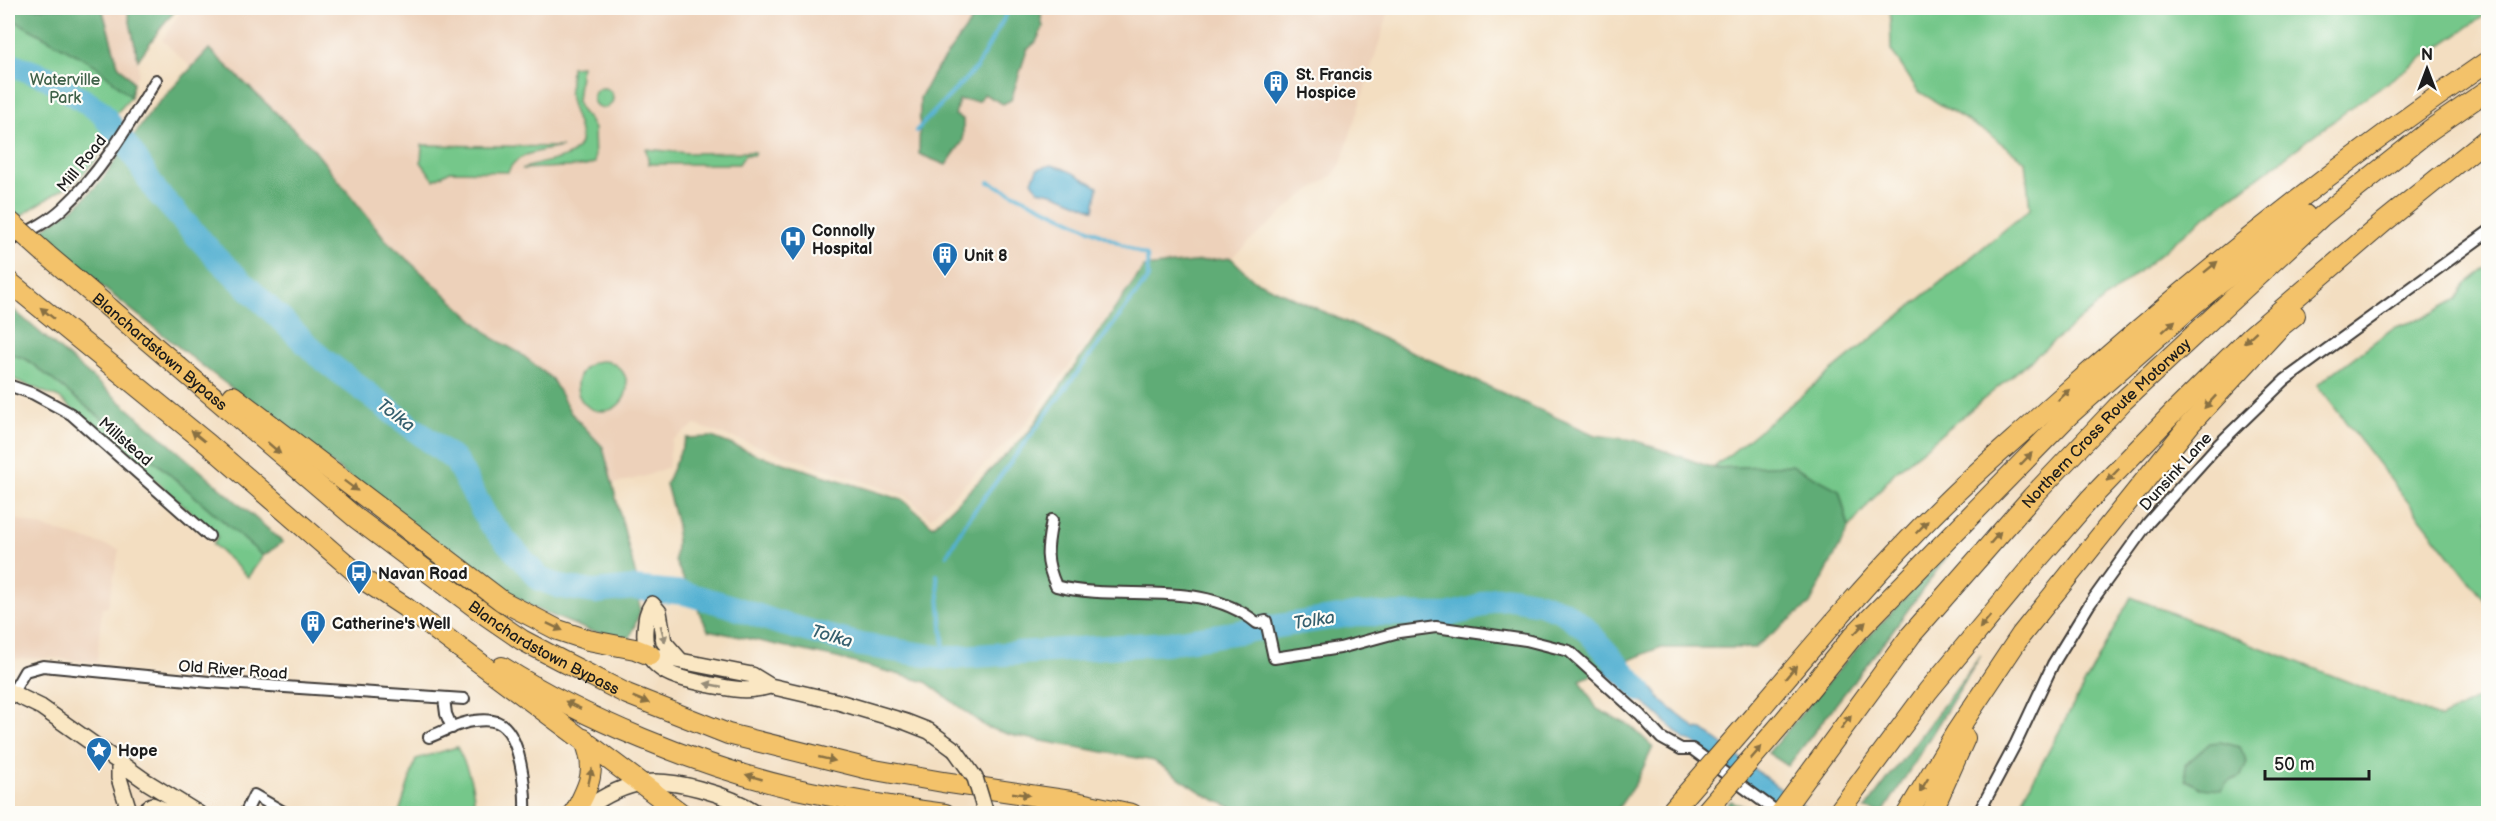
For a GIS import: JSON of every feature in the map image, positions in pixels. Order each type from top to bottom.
[{"type":"highway","points":[[1675,807],[1885,566],[1943,505],[2116,348],[2212,266],[2412,113],[2488,61]]},
{"type":"highway","points":[[1704,813],[1783,722],[1853,636],[2069,415],[2193,305],[2339,188],[2488,81]]},
{"type":"highway","name":"Northern Cross Route Motorway","points":[[1780,813],[1911,635],[2032,497],[2123,401],[2322,216],[2430,130],[2488,90]]},
{"type":"highway","points":[[1837,813],[1928,691],[2037,560],[2090,500],[2177,409],[2252,335],[2384,222],[2488,138]]},
{"type":"highway","points":[[1907,813],[1957,731],[2021,635],[2191,423],[2280,327],[2382,239],[2488,154]]},
{"type":"highway","name":"Blanchardstown Bypass","points":[[8,220],[356,518],[428,574],[522,640],[627,694],[728,734],[869,769],[1132,813]]},
{"type":"highway","points":[[8,281],[208,444],[367,582],[508,671],[550,694],[668,748],[726,769],[789,787],[854,801],[945,813]]},
{"type":"highway","points":[[86,288],[153,333],[502,601],[558,630],[588,640],[635,649],[650,655]]},
{"type":"highway","points":[[1931,813],[1969,729],[2116,515]]},
{"type":"highway","points":[[405,606],[682,813]]},
{"type":"highway","points":[[574,813],[588,785],[592,768],[591,755],[584,740]]},
{"type":"street","name":"Mill Road","points":[[8,242],[42,225],[63,209],[105,159],[156,80]]},
{"type":"street","name":"Dunsink Lane","points":[[1978,813],[2016,743],[2053,664],[2088,605],[2148,523],[2218,445],[2284,380],[2488,232]]},
{"type":"street","name":"Millstead","points":[[9,390],[34,394],[71,414],[209,536]]},
{"type":"street","points":[[1052,520],[1046,550],[1056,586],[1112,594],[1184,594],[1245,613],[1257,623],[1266,621],[1274,658],[1340,648],[1399,632],[1436,627],[1526,640],[1569,651],[1641,715],[1661,738],[1681,749],[1692,749],[1780,813]]},
{"type":"street","points":[[680,660],[664,642],[659,612],[652,604],[647,612],[644,645],[658,667],[671,676],[751,692],[770,686]]},
{"type":"street","points":[[650,655],[752,675],[770,686],[835,701],[929,731],[955,750],[975,778],[986,813]]},
{"type":"street","name":"Old River Road","points":[[10,692],[25,671],[43,666],[228,684],[464,699]]},
{"type":"street","points":[[10,692],[41,707],[119,763],[199,813]]},
{"type":"street","points":[[444,698],[446,714],[452,728]]},
{"type":"street","points":[[429,737],[472,721],[498,722],[508,730],[514,743],[526,797],[525,813]]},
{"type":"street","points":[[119,763],[119,778],[130,813]]},
{"type":"street","points":[[579,813],[597,799],[639,783],[688,787],[718,795],[759,813]]},
{"type":"street","points":[[245,813],[254,795],[287,813]]},
{"type":"street","points":[[140,813],[152,805],[174,813]]},
{"type":"shaded area","points":[[102,8],[127,8],[138,60],[139,74],[133,82],[118,65]]},
{"type":"shaded area","name":"Connolly Hospital","points":[[183,8],[1390,8],[1341,164],[1333,175],[1298,199],[1231,258],[1144,267],[1024,426],[930,518],[907,496],[695,425],[672,440],[668,467],[646,476],[605,486],[571,426],[162,40]]},
{"type":"shaded area","points":[[8,517],[119,549],[108,607],[102,608],[97,663],[54,658],[15,659],[8,663]]},
{"type":"green space","name":"Waterville Park","points":[[8,8],[102,8],[118,65],[133,82],[131,97],[116,114],[96,160],[77,180],[17,218],[8,210]]},
{"type":"green space","points":[[8,8],[102,8],[118,65],[133,82],[131,97],[95,65],[8,17]]},
{"type":"green space","points":[[127,8],[178,8],[138,60]]},
{"type":"green space","points":[[981,8],[1042,8],[1043,27],[1036,42],[1027,50],[1011,100],[1003,104],[984,94],[979,101],[959,100],[955,115],[963,119],[963,141],[946,165],[919,154],[920,98],[933,74]]},
{"type":"green space","points":[[1890,8],[2488,8],[2488,13],[2360,101],[2200,221],[1894,473],[1849,528],[1839,490],[1713,468],[2030,209],[2025,161],[1989,134],[1918,91],[1891,50]]},
{"type":"green space","points":[[209,49],[311,146],[386,240],[493,338],[520,353],[552,379],[571,413],[603,447],[638,584],[640,612],[630,638],[590,631],[531,607],[431,539],[209,371],[35,234],[78,205],[100,182],[153,109]]},
{"type":"green space","points":[[581,66],[577,101],[594,129],[595,163],[586,166],[522,169],[567,156],[579,145],[580,130],[569,91],[571,67]]},
{"type":"green space","points":[[603,88],[610,91],[613,98],[610,105],[603,108],[596,105],[593,98],[596,91]]},
{"type":"green space","points":[[422,145],[562,147],[523,156],[512,165],[508,172],[450,171],[434,180],[421,162]]},
{"type":"green space","points":[[646,149],[687,153],[755,152],[754,155],[745,155],[739,164],[649,164]]},
{"type":"green space","points":[[1231,258],[1254,280],[1595,435],[1634,440],[1713,468],[1792,465],[1839,490],[1849,528],[1810,604],[1754,648],[1659,648],[1580,680],[1597,709],[1631,726],[1653,747],[1637,781],[1615,813],[1245,814],[1207,796],[1154,761],[1014,736],[986,727],[926,682],[837,658],[708,630],[675,561],[677,525],[666,484],[686,438],[712,437],[758,455],[903,500],[933,526],[1028,433],[1144,267]]},
{"type":"green space","points":[[2488,267],[2488,605],[2317,385],[2393,328],[2423,318],[2457,299],[2465,285]]},
{"type":"green space","points":[[8,305],[283,542],[263,556],[143,451],[26,359],[8,353]]},
{"type":"green space","points":[[8,353],[26,359],[143,451],[263,556],[248,577],[213,544],[218,536],[98,429],[59,398],[8,377]]},
{"type":"green space","points":[[602,361],[620,368],[627,386],[620,404],[602,411],[584,404],[577,386],[584,368]]},
{"type":"green space","points":[[1957,543],[1788,766],[1768,753],[1851,655]]},
{"type":"green space","points":[[2131,597],[2441,718],[2488,694],[2488,813],[2015,814]]},
{"type":"green space","points":[[1981,655],[1883,813],[1865,809]]},
{"type":"green space","points":[[2220,742],[2240,747],[2247,762],[2241,776],[2228,782],[2221,790],[2201,788],[2186,780],[2185,765],[2210,743]]},
{"type":"green space","points":[[457,747],[470,779],[474,796],[474,813],[399,813],[416,759]]},
{"type":"green space","points":[[1731,801],[1751,810],[1750,813],[1720,813]]},
{"type":"water","points":[[1051,165],[1070,171],[1098,187],[1094,210],[1056,194],[1038,190],[1032,181],[1037,169]]},
{"type":"water","points":[[1617,666],[1648,683],[1663,702],[1696,729],[1703,730],[1812,813],[1787,813],[1692,742],[1685,740],[1655,712],[1604,672]]},
{"type":"waterway","points":[[916,131],[976,68],[1010,8]]},
{"type":"waterway","name":"Tolka","points":[[8,63],[48,78],[100,111],[133,154],[156,191],[215,256],[320,357],[456,461],[488,521],[540,579],[561,587],[595,592],[633,588],[684,593],[779,623],[861,645],[945,658],[1167,643],[1358,614],[1447,615],[1472,609],[1494,599],[1511,598],[1540,603],[1562,611],[1584,627],[1640,690]]},
{"type":"waterway","points":[[947,555],[966,522],[1148,278],[1147,256],[989,182]]},
{"type":"waterway","points":[[937,575],[945,658]]},
{"type":"place","name":"St. Francis Hospice","points":[[1276,106]]},
{"type":"place","name":"Connolly Hospital","points":[[793,262]]},
{"type":"place","name":"Unit 8","points":[[945,278]]},
{"type":"place","name":"Navan Road","points":[[359,596]]},
{"type":"place","name":"Catherine's Well","points":[[313,646]]},
{"type":"place","name":"Hope","points":[[99,773]]}]
